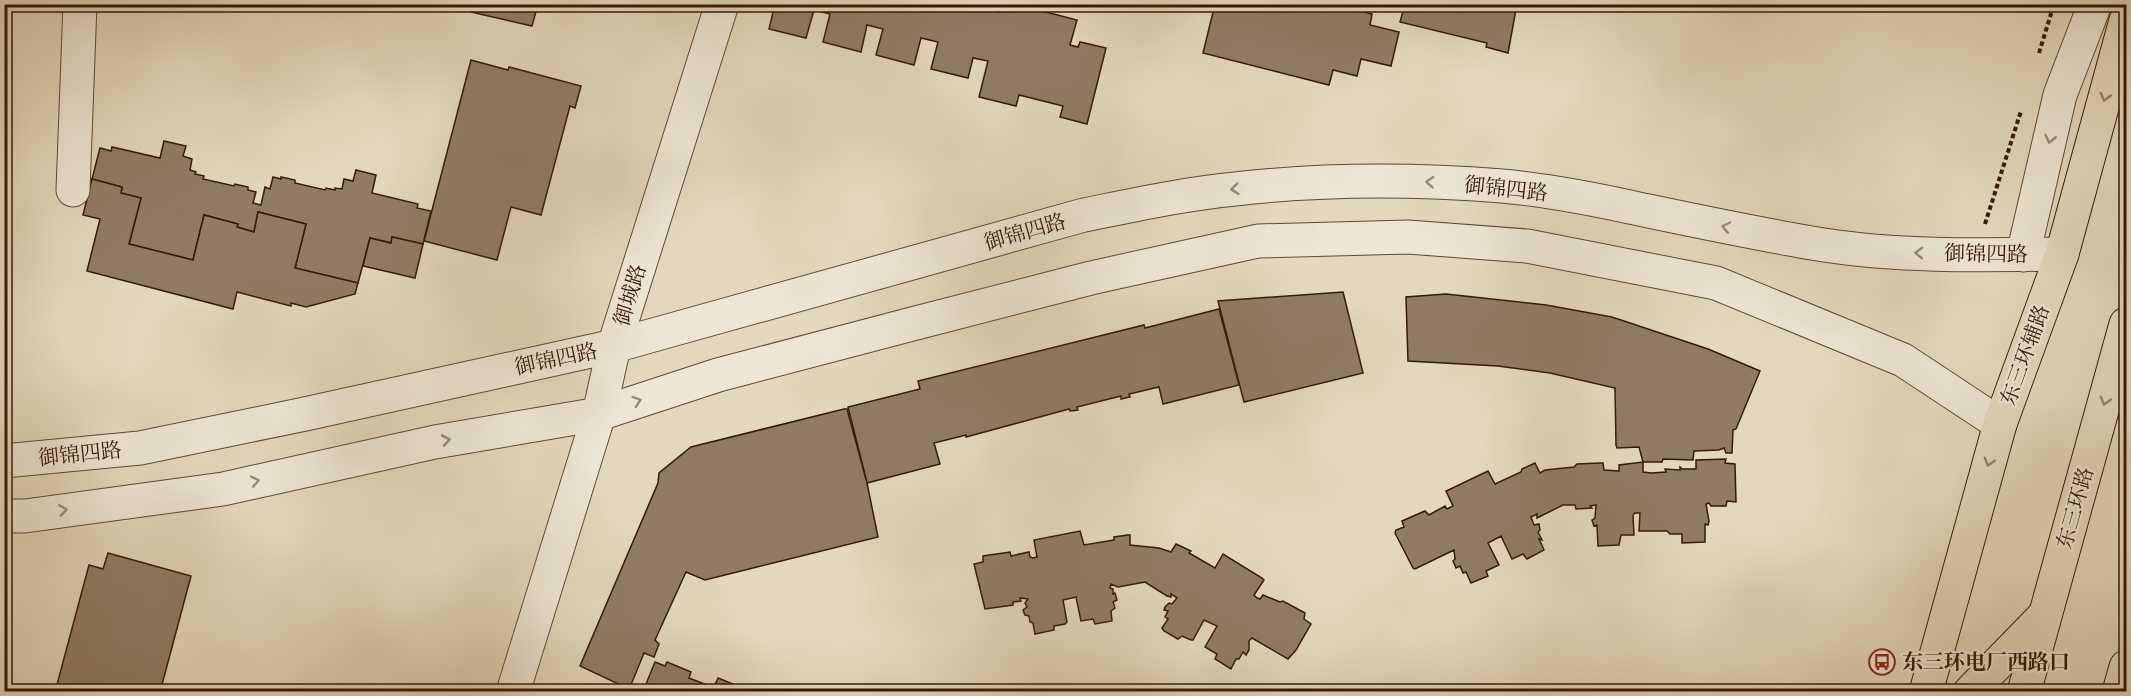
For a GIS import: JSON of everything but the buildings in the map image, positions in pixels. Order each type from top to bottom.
[{"type":"main road","name":"东三环辅路","points":[[1926,692],[2000,424],[2062,255],[2127,20]]},
{"type":"main road","name":"东三环路","points":[[2024,692],[2127,324]]},
{"type":"main road","points":[[1970,692],[2044,615]]},
{"type":"main road","points":[[2119,692],[2127,667]]},
{"type":"street","points":[[73,190],[80,4]]},
{"type":"street","name":"御城路","points":[[513,692],[598,414],[614,346],[722,4]]},
{"type":"street","points":[[2023,255],[2060,95],[2095,4]]},
{"type":"street","name":"御锦四路","points":[[4,460],[140,448],[614,346],[1084,215],[1162,199],[1234,189],[1313,182],[1418,182],[1504,186],[1589,198],[1739,230],[1826,245],[1913,254],[2062,255]]},
{"type":"street","points":[[4,516],[25,516],[223,489],[435,442],[598,414],[751,366],[1091,278],[1258,241],[1408,237],[1527,246],[1716,283],[1903,360],[2000,424]]},
{"type":"path","points":[[2037,60],[2054,4]]},
{"type":"path","points":[[1984,228],[2023,105]]},
{"type":"place","name":"东三环电厂西路口","points":[[1882,662]]}]
